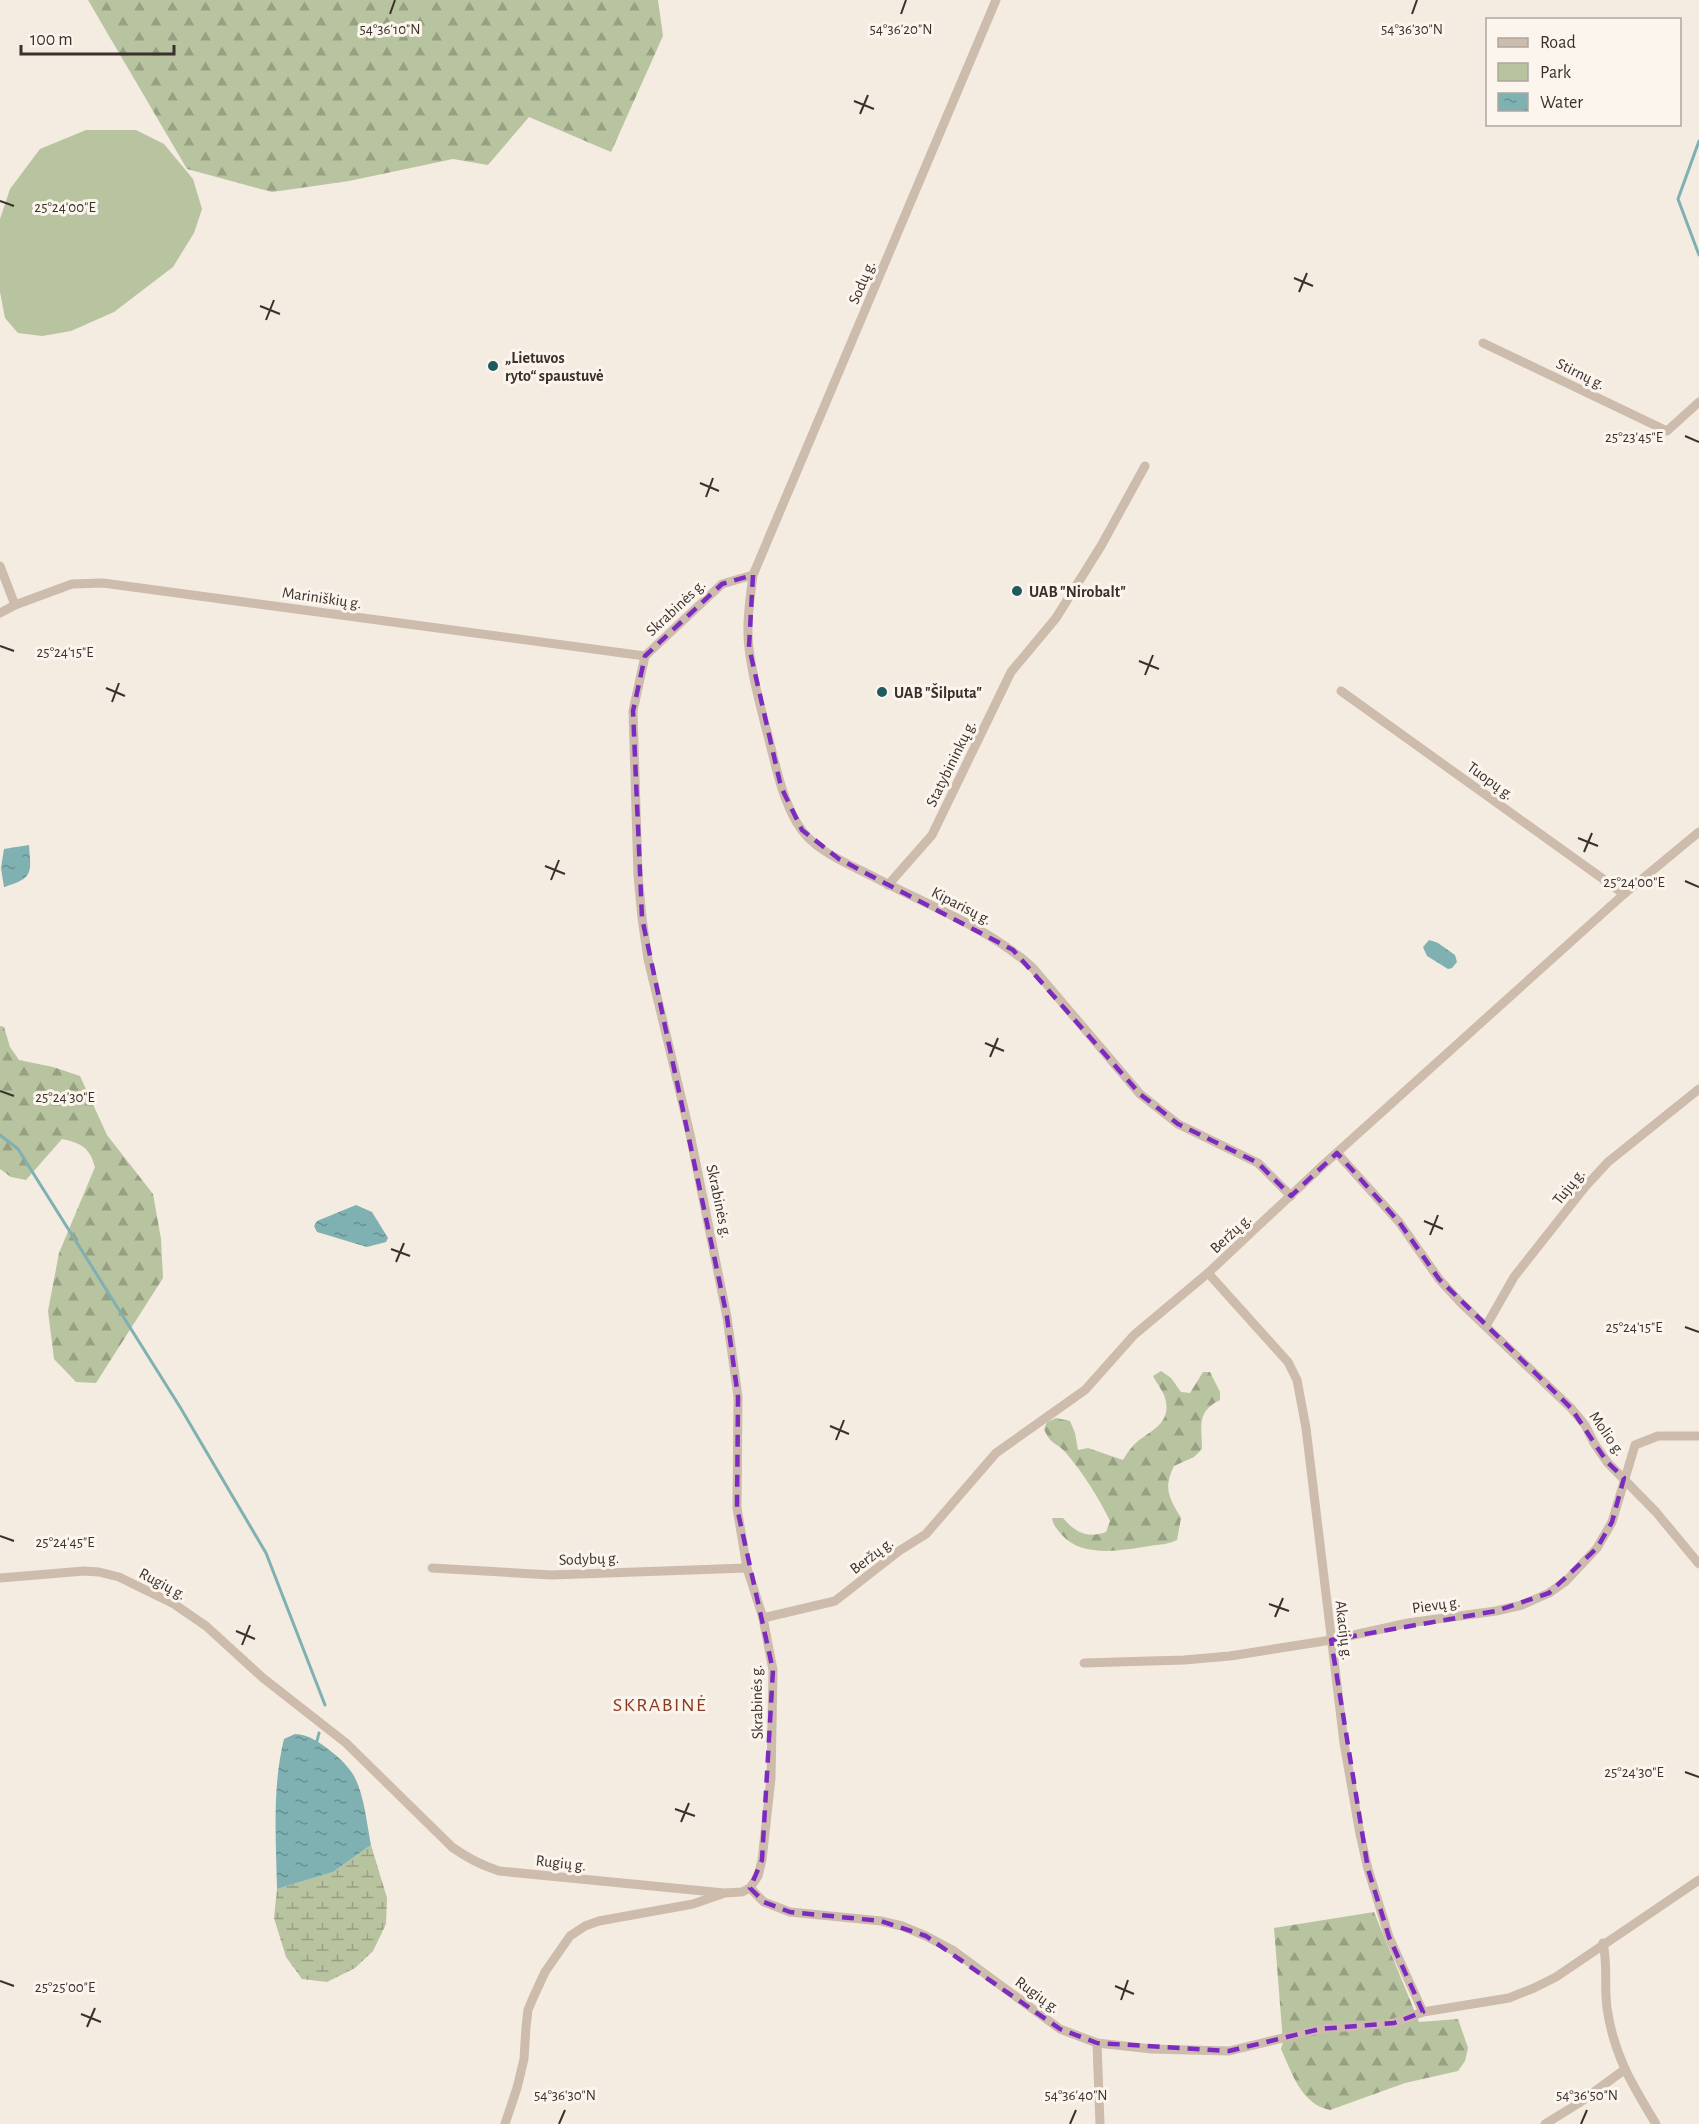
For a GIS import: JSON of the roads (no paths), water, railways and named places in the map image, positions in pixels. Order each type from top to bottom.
[{"type":"street","name":"Sodų g.","points":[[753,575],[996,0]]},
{"type":"street","name":"Stirnų g.","points":[[1483,343],[1667,431],[1699,402]]},
{"type":"street","name":"Statybininkų g.","points":[[888,885],[932,835],[1011,672],[1056,618],[1101,546],[1145,466]]},
{"type":"street","points":[[0,566],[15,605]]},
{"type":"street","name":"Skrabinės g.","points":[[750,1888],[758,1876],[762,1860],[773,1737],[773,1670],[763,1618],[747,1568],[737,1508],[738,1397],[727,1317],[690,1134],[648,959],[642,918],[638,875],[633,711],[645,656],[722,584],[753,575]]},
{"type":"street","name":"Kiparisų g.","points":[[753,575],[748,609],[749,647],[764,722],[781,787],[796,822],[816,845],[1013,950],[1032,966],[1140,1094],[1178,1124],[1258,1163],[1291,1196]]},
{"type":"street","name":"Mariniškių g.","points":[[0,613],[15,605],[72,584],[104,583],[645,656]]},
{"type":"street","name":"Tuopų g.","points":[[1341,691],[1624,894]]},
{"type":"street","name":"Beržų g.","points":[[763,1618],[835,1601],[899,1551],[926,1534],[996,1453],[1085,1390],[1134,1335],[1209,1273],[1337,1153],[1624,894],[1699,832]]},
{"type":"street","name":"Tujų g.","points":[[1486,1326],[1514,1277],[1585,1187],[1608,1162],[1699,1089]]},
{"type":"street","name":"Molio g.","points":[[1337,1153],[1399,1222],[1439,1279],[1571,1408],[1585,1425],[1607,1462],[1656,1512],[1699,1564]]},
{"type":"street","name":"Akacijų g.","points":[[1209,1273],[1288,1362],[1297,1380],[1306,1428],[1344,1743],[1360,1834],[1389,1937],[1423,2012]]},
{"type":"street","name":"Pievų g.","points":[[1084,1663],[1230,1656],[1331,1640],[1408,1623],[1496,1611],[1522,1605],[1549,1593],[1566,1581],[1598,1548],[1612,1522],[1635,1445],[1658,1436],[1699,1436]]},
{"type":"street","name":"Sodybų g.","points":[[432,1568],[552,1575],[747,1568]]},
{"type":"street","name":"Rugių g.","points":[[0,1578],[84,1571],[99,1572],[119,1577],[148,1589],[174,1604],[206,1626],[263,1678],[346,1743],[452,1847],[468,1858],[499,1871],[724,1893],[742,1892],[750,1888],[764,1902],[790,1912],[881,1921],[902,1926],[954,1951],[1060,2029],[1096,2043]]},
{"type":"street","points":[[1100,2124],[1096,2043],[1152,2049],[1229,2051],[1320,2029],[1394,2023],[1423,2012],[1509,1998],[1556,1977],[1603,1943],[1698,1883]]},
{"type":"street","points":[[505,2124],[524,2059],[528,2010],[545,1972],[570,1936],[585,1926],[599,1921],[693,1904],[724,1893]]},
{"type":"street","points":[[1603,1943],[1607,1959],[1607,2006],[1614,2046],[1624,2070],[1656,2124]]},
{"type":"street","points":[[1545,2124],[1579,2103],[1624,2070]]},
{"type":"water","points":[[29,845],[30,868],[26,877],[4,887],[1,868],[4,849]]},
{"type":"water","points":[[1429,940],[1438,943],[1455,955],[1457,962],[1452,968],[1448,969],[1427,956],[1423,947]]},
{"type":"water","points":[[356,1205],[372,1212],[388,1238],[386,1242],[367,1247],[317,1232],[314,1226],[317,1221]]},
{"type":"water","points":[[295,1734],[314,1739],[332,1752],[351,1772],[357,1783],[365,1810],[371,1845],[333,1872],[277,1889],[276,1814],[280,1757],[284,1739]]},
{"type":"waterway","points":[[1699,141],[1678,199],[1699,255]]},
{"type":"waterway","points":[[0,1135],[18,1149],[180,1407],[266,1553],[325,1705]]},
{"type":"waterway","points":[[317,1741],[319,1733]]},
{"type":"place","name":"„Lietuvos ryto“ spaustuvė","points":[[493,366]]},
{"type":"place","name":"UAB \"Nirobalt\"","points":[[1017,591]]},
{"type":"place","name":"UAB \"Šilputa\"","points":[[882,692]]},
{"type":"district","name":"SKRABINĖ","points":[[660,1704]]}]
